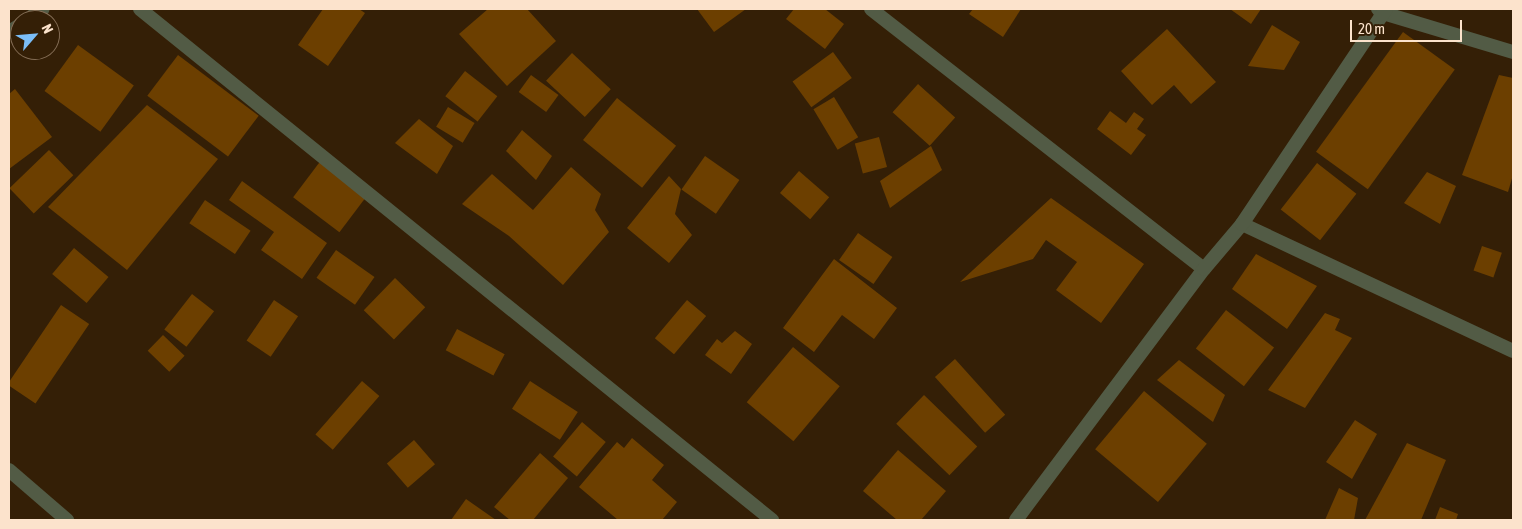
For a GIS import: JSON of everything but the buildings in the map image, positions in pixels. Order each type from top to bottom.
[{"type":"street","points":[[140,9],[772,520]]},
{"type":"street","points":[[871,9],[1204,269]]},
{"type":"street","points":[[1016,520],[1204,269],[1242,224],[1383,10],[1513,52]]},
{"type":"street","points":[[1242,224],[1513,352]]},
{"type":"street","points":[[9,470],[67,520]]}]
